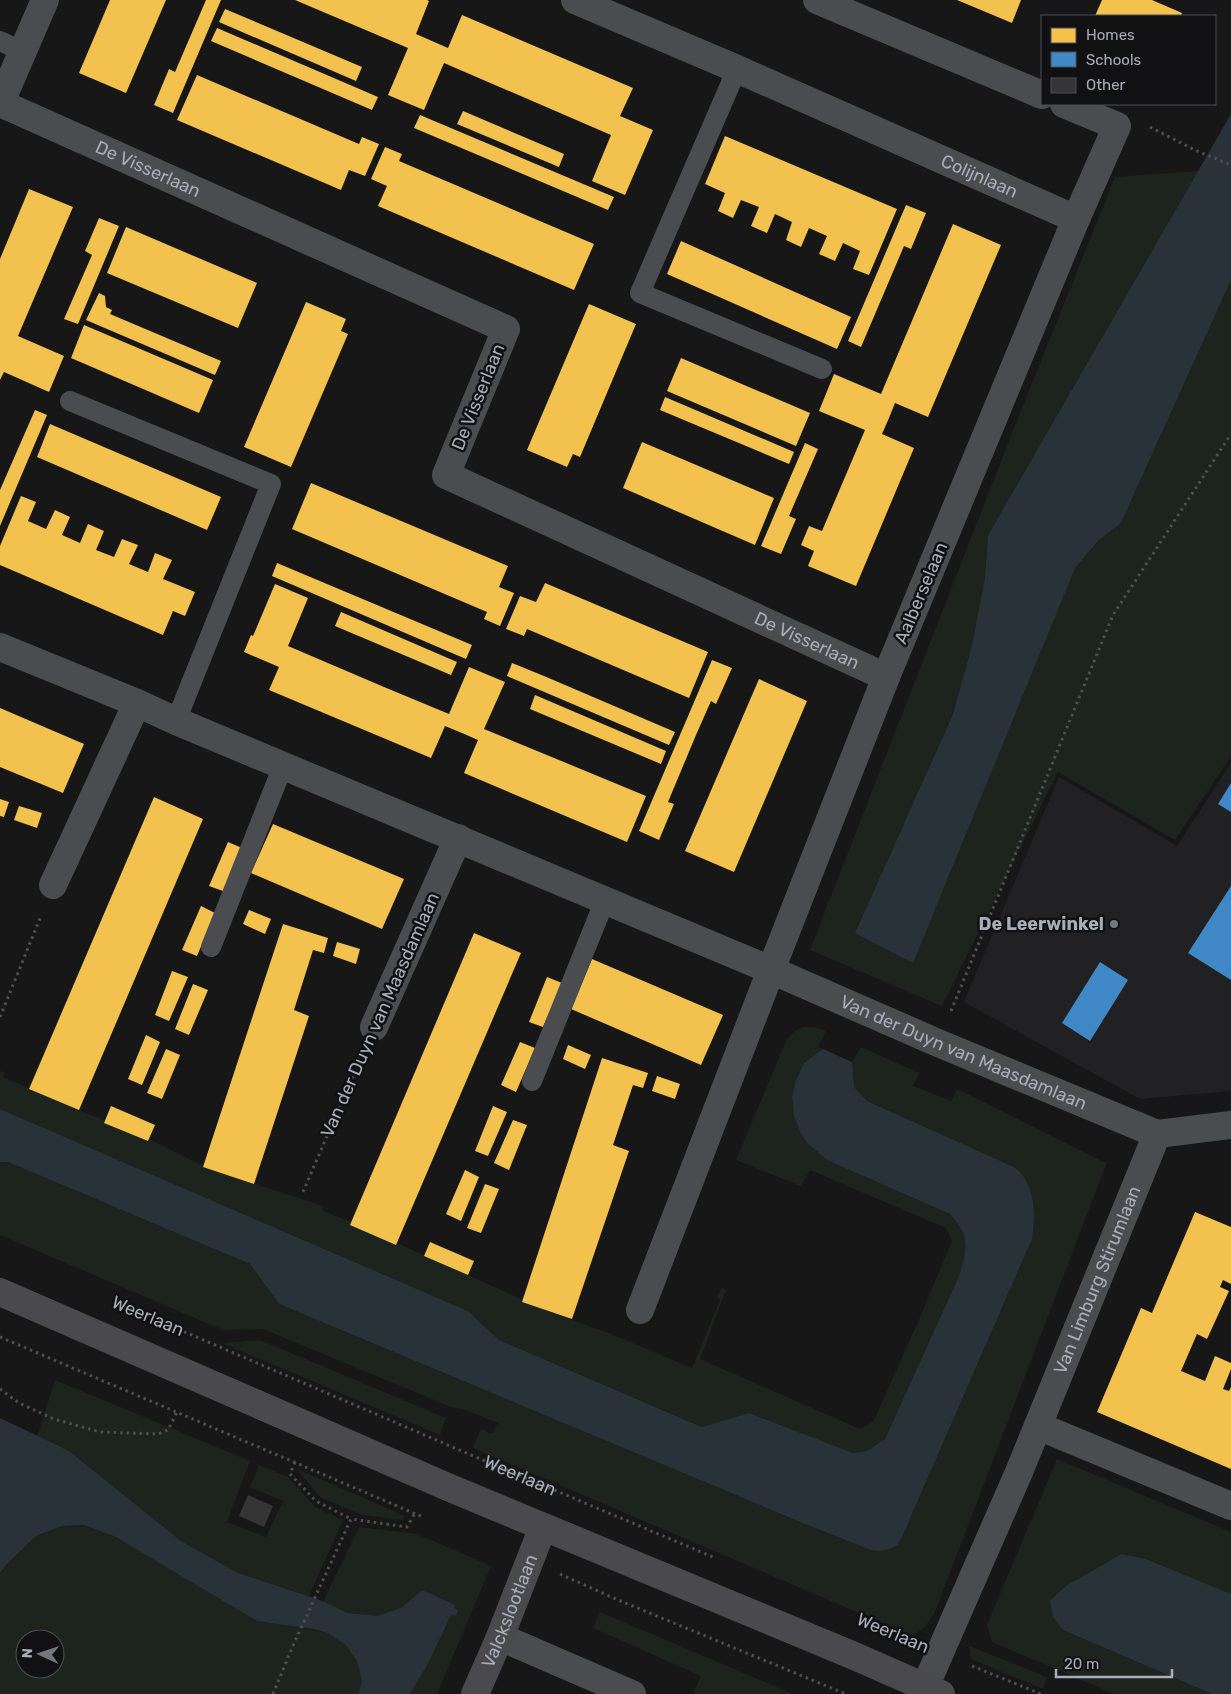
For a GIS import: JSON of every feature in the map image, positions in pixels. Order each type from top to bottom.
[{"type":"main road","name":"Weerlaan","points":[[0,1292],[450,1488],[933,1690]]},
{"type":"main road","name":"Valckslootlaan","points":[[475,1694],[500,1637],[543,1527]]},
{"type":"street","points":[[0,104],[12,46],[45,0]]},
{"type":"street","name":"Colijnlaan","points":[[575,0],[737,69],[1076,219]]},
{"type":"street","points":[[817,0],[1041,95]]},
{"type":"street","name":"De Visserlaan","points":[[0,104],[506,329],[446,474],[886,677]]},
{"type":"street","points":[[1066,105],[1117,126],[1076,219]]},
{"type":"street","name":"Aalberselaan","points":[[771,970],[886,677],[1076,219]]},
{"type":"street","name":"Van der Duyn van Maasdamlaan","points":[[0,647],[458,838],[771,970],[938,1043],[1157,1134]]},
{"type":"street","points":[[54,885],[137,703]]},
{"type":"street","name":"Van der Duyn van Maasdamlaan","points":[[374,1027],[458,838]]},
{"type":"street","points":[[640,1310],[771,970]]},
{"type":"street","points":[[1157,1134],[1231,1125]]},
{"type":"street","name":"Van Limburg Stirumlaan","points":[[933,1690],[940,1653],[1020,1472],[1157,1134]]},
{"type":"street","points":[[1038,1426],[1231,1506]]},
{"type":"street","points":[[500,1637],[632,1694]]},
{"type":"lane","points":[[737,69],[640,293],[822,370]]},
{"type":"lane","points":[[70,401],[271,484],[176,721]]},
{"type":"lane","points":[[211,947],[283,766]]},
{"type":"lane","points":[[532,1081],[605,900]]},
{"type":"path","points":[[1117,126],[1135,119],[1195,150],[1231,165]]},
{"type":"path","points":[[938,1043],[1113,615],[1231,434]]},
{"type":"path","points":[[0,1018],[54,885]]},
{"type":"path","name":"Van der Duyn van Maasdamlaan","points":[[303,1192],[374,1027]]},
{"type":"path","name":"Weerlaan","points":[[172,1326],[721,1560]]},
{"type":"path","points":[[0,1389],[19,1403],[54,1419],[100,1432],[158,1434],[168,1430],[177,1412]]},
{"type":"path","points":[[295,1462],[290,1474],[316,1501],[350,1519],[407,1527],[414,1514]]},
{"type":"path","points":[[273,1694],[350,1519]]},
{"type":"path","name":"Weerlaan","points":[[865,1620],[1041,1694]]},
{"type":"shaded area","points":[[1231,114],[1231,280],[1121,523],[1098,541],[1075,568],[913,963],[855,933],[953,714],[971,649],[985,578],[988,535]]},
{"type":"shaded area","points":[[1198,171],[988,535],[985,578],[971,649],[953,714],[855,933],[1075,568],[1098,541],[1121,523],[1231,280],[1231,756],[1175,840],[1058,772],[942,1006],[810,950],[1014,428],[1115,177]]},
{"type":"shaded area","name":"De Leerwinkel","points":[[1231,763],[1231,1091],[1140,1099],[964,1002],[1059,777],[1177,846]]},
{"type":"shaded area","points":[[803,1027],[814,1027],[826,1031],[818,1047],[823,1049],[804,1063],[795,1082],[792,1097],[794,1116],[807,1143],[827,1160],[950,1214],[961,1229],[965,1244],[964,1258],[959,1276],[885,1439],[867,1451],[853,1453],[749,1413],[703,1427],[499,1340],[468,1311],[0,1109],[0,1071],[5,1073],[3,1077],[105,1121],[104,1123],[148,1141],[149,1139],[203,1167],[323,1206],[323,1211],[351,1222],[350,1225],[396,1245],[397,1243],[523,1300],[522,1302],[611,1334],[692,1368],[720,1300],[717,1298],[722,1287],[726,1290],[700,1359],[860,1429],[873,1422],[952,1241],[946,1228],[810,1170],[801,1186],[736,1160],[787,1039],[795,1031]]},
{"type":"shaded area","points":[[861,1047],[919,1073],[913,1086],[951,1101],[957,1089],[1103,1162],[1107,1162],[935,1612],[925,1627],[913,1636],[473,1448],[481,1429],[492,1434],[498,1423],[463,1409],[451,1407],[263,1329],[223,1330],[0,1235],[0,1162],[8,1162],[250,1264],[279,1304],[793,1519],[890,1549],[897,1545],[902,1537],[1032,1239],[1034,1208],[1029,1186],[1023,1175],[1014,1167],[867,1101],[854,1087],[852,1080],[852,1062]]},
{"type":"shaded area","points":[[823,1049],[852,1062],[854,1087],[867,1101],[1014,1167],[1023,1175],[1029,1186],[1034,1208],[1032,1239],[902,1537],[897,1545],[880,1551],[871,1550],[793,1519],[279,1304],[250,1264],[8,1162],[0,1162],[0,1109],[468,1311],[499,1340],[702,1427],[749,1413],[853,1453],[867,1451],[885,1439],[959,1276],[964,1258],[965,1244],[961,1229],[950,1214],[827,1160],[807,1143],[794,1116],[792,1097],[795,1082],[804,1063]]},
{"type":"shaded area","points":[[260,1340],[446,1418],[440,1435],[222,1343]]},
{"type":"shaded area","points":[[55,1380],[250,1461],[227,1522],[266,1537],[283,1501],[250,1487],[259,1465],[288,1477],[315,1507],[343,1520],[309,1596],[238,1573],[181,1541],[69,1451],[37,1437]]},
{"type":"shaded area","points":[[0,1418],[69,1451],[181,1541],[238,1573],[320,1600],[348,1613],[377,1616],[401,1608],[422,1590],[455,1605],[454,1608],[458,1610],[456,1616],[451,1615],[429,1662],[410,1694],[358,1694],[362,1681],[357,1661],[346,1645],[328,1633],[257,1621],[116,1537],[84,1525],[62,1526],[36,1536],[0,1573]]},
{"type":"shaded area","points":[[1057,1459],[1231,1532],[1231,1594],[1146,1559],[1123,1554],[1063,1630],[1212,1694],[1114,1694],[992,1642],[987,1625]]},
{"type":"shaded area","points":[[297,1469],[405,1516],[403,1520],[362,1515],[320,1497]]},
{"type":"shaded area","points":[[84,1525],[115,1537],[294,1626],[328,1633],[347,1645],[357,1661],[362,1681],[358,1694],[0,1694],[0,1573],[36,1536],[62,1526]]},
{"type":"shaded area","points":[[359,1527],[417,1534],[491,1566],[437,1694],[410,1694],[429,1662],[451,1614],[456,1616],[454,1608],[422,1590],[401,1608],[377,1616],[348,1613],[323,1602]]},
{"type":"shaded area","points":[[1122,1554],[1146,1559],[1231,1594],[1231,1694],[1212,1694],[1063,1630],[1053,1617],[1050,1601],[1066,1586]]},
{"type":"shaded area","points":[[600,1612],[793,1694],[693,1694],[701,1676],[593,1628]]},
{"type":"shaded area","points":[[969,1646],[1047,1677],[1043,1689],[971,1659]]},
{"type":"building: Homes","points":[[110,0],[166,0],[126,93],[79,73]]},
{"type":"building: Homes","points":[[206,0],[221,0],[173,113],[154,105],[169,69],[175,72]]},
{"type":"building: Homes","points":[[295,0],[427,0],[429,1],[416,34],[448,48],[462,15],[633,88],[620,116],[653,130],[625,195],[592,181],[611,135],[444,63],[424,110],[388,95],[408,48]]},
{"type":"building: Homes","points":[[957,0],[1021,0],[1012,23]]},
{"type":"building: Homes","points":[[1102,0],[1152,0],[1182,13],[1181,15],[1095,15]]},
{"type":"building: Homes","points":[[225,9],[362,67],[356,81],[219,22]]},
{"type":"building: Homes","points":[[217,28],[378,97],[372,110],[211,41]]},
{"type":"building: Homes","points":[[197,75],[359,144],[362,137],[379,144],[365,176],[349,170],[341,190],[177,120]]},
{"type":"building: Homes","points":[[463,111],[564,154],[559,167],[457,124]]},
{"type":"building: Homes","points":[[420,115],[614,197],[608,210],[414,128]]},
{"type":"building: Homes","points":[[725,136],[897,209],[869,275],[853,269],[860,251],[843,243],[835,261],[819,254],[827,236],[809,228],[801,247],[786,240],[792,222],[775,214],[767,233],[751,226],[759,207],[741,200],[733,218],[718,211],[725,193],[705,184]]},
{"type":"building: Homes","points":[[385,147],[402,154],[399,161],[594,244],[574,290],[378,206],[387,186],[371,179]]},
{"type":"building: Homes","points":[[29,189],[73,207],[18,336],[64,356],[49,392],[4,372],[0,380],[0,259]]},
{"type":"building: Homes","points":[[906,205],[926,213],[911,249],[904,246],[861,347],[848,341]]},
{"type":"building: Homes","points":[[99,218],[119,226],[78,324],[64,319],[92,255],[85,251]]},
{"type":"building: Homes","points":[[953,224],[1001,245],[928,417],[895,403],[882,434],[914,448],[856,586],[808,566],[814,551],[801,545],[809,526],[822,531],[865,430],[819,411],[834,374],[881,394]]},
{"type":"building: Homes","points":[[126,227],[257,283],[238,328],[107,273]]},
{"type":"building: Homes","points":[[681,241],[851,317],[837,349],[667,274]]},
{"type":"building: Homes","points":[[99,293],[105,296],[106,307],[112,310],[110,314],[221,361],[215,375],[86,320]]},
{"type":"building: Homes","points":[[306,302],[346,319],[341,331],[348,334],[291,467],[244,447]]},
{"type":"building: Homes","points":[[589,304],[636,324],[580,457],[573,454],[567,467],[527,450]]},
{"type":"building: Homes","points":[[84,325],[213,380],[199,413],[71,358]]},
{"type":"building: Homes","points":[[681,358],[810,413],[796,446],[667,391]]},
{"type":"building: Homes","points":[[665,397],[794,452],[789,464],[660,410]]},
{"type":"building: Homes","points":[[35,410],[47,415],[0,526],[0,490]]},
{"type":"building: Homes","points":[[50,424],[221,497],[207,530],[37,457]]},
{"type":"building: Homes","points":[[642,442],[774,498],[755,545],[623,488]]},
{"type":"building: Homes","points":[[805,443],[818,449],[789,516],[796,519],[781,554],[761,546]]},
{"type":"building: Homes","points":[[311,483],[508,566],[499,587],[514,593],[500,626],[484,619],[487,612],[292,529]]},
{"type":"building: Homes","points":[[21,496],[36,502],[28,521],[46,529],[55,510],[70,517],[62,535],[80,543],[88,524],[104,531],[96,550],[114,557],[122,539],[138,545],[129,564],[148,572],[155,553],[172,560],[163,579],[195,592],[185,616],[173,611],[163,635],[0,565],[0,546]]},
{"type":"building: Homes","points":[[277,563],[472,645],[466,659],[272,576]]},
{"type":"building: Homes","points":[[545,583],[708,652],[689,698],[527,629],[524,636],[506,629],[520,596],[536,602]]},
{"type":"building: Homes","points":[[275,584],[308,598],[288,646],[384,687],[449,714],[469,667],[505,682],[484,729],[646,796],[627,842],[464,773],[478,740],[462,733],[445,726],[431,758],[269,690],[279,667],[244,652],[251,635],[253,636]]},
{"type":"building: Homes","points":[[341,612],[457,662],[451,675],[335,626]]},
{"type":"building: Homes","points":[[712,660],[732,668],[716,704],[711,701],[696,735],[668,802],[674,804],[659,840],[639,831]]},
{"type":"building: Homes","points":[[512,663],[675,732],[669,745],[507,676]]},
{"type":"building: Homes","points":[[759,679],[807,701],[734,872],[685,851]]},
{"type":"building: Homes","points":[[535,695],[666,751],[661,764],[530,709]]},
{"type":"building: Homes","points":[[0,708],[84,744],[63,793],[0,767]]},
{"type":"building: Homes","points":[[154,797],[203,819],[79,1110],[29,1089]]},
{"type":"building: Homes","points":[[0,799],[9,802],[4,817],[0,816]]},
{"type":"building: Homes","points":[[19,806],[42,813],[37,828],[14,820]]},
{"type":"building: Homes","points":[[273,824],[404,879],[382,929],[251,873]]},
{"type":"building: Homes","points":[[228,842],[242,848],[223,891],[209,886]]},
{"type":"building: Homes","points":[[201,906],[215,913],[197,956],[182,950]]},
{"type":"building: Homes","points":[[249,910],[271,919],[265,934],[243,924]]},
{"type":"building: Homes","points":[[283,924],[328,938],[324,953],[313,950],[294,1010],[309,1016],[254,1184],[203,1167]]},
{"type":"building: Homes","points":[[474,933],[521,953],[396,1245],[350,1225]]},
{"type":"building: Homes","points":[[337,942],[360,949],[356,964],[333,956]]},
{"type":"building: Homes","points":[[592,959],[723,1015],[701,1065],[571,1009]]},
{"type":"building: Homes","points":[[172,971],[188,977],[169,1021],[155,1015]]},
{"type":"building: Homes","points":[[547,977],[562,983],[543,1027],[529,1022]]},
{"type":"building: Homes","points":[[193,984],[208,990],[189,1035],[175,1029]]},
{"type":"building: Homes","points":[[146,1035],[160,1042],[142,1085],[128,1079]]},
{"type":"building: Homes","points":[[520,1042],[535,1048],[516,1092],[501,1085]]},
{"type":"building: Homes","points":[[568,1045],[591,1055],[585,1069],[563,1059]]},
{"type":"building: Homes","points":[[166,1049],[180,1055],[162,1099],[147,1093]]},
{"type":"building: Homes","points":[[602,1058],[648,1073],[643,1088],[633,1085],[613,1145],[629,1151],[572,1319],[522,1302]]},
{"type":"building: Homes","points":[[657,1076],[680,1084],[675,1099],[652,1091]]},
{"type":"building: Homes","points":[[111,1106],[155,1125],[148,1141],[104,1123]]},
{"type":"building: Homes","points":[[493,1106],[507,1112],[488,1156],[475,1151]]},
{"type":"building: Homes","points":[[513,1120],[527,1125],[509,1170],[494,1163]]},
{"type":"building: Homes","points":[[465,1170],[479,1177],[461,1221],[446,1214]]},
{"type":"building: Homes","points":[[485,1184],[499,1189],[481,1233],[467,1228]]},
{"type":"building: Homes","points":[[1195,1212],[1231,1227],[1231,1284],[1223,1280],[1220,1287],[1229,1291],[1207,1339],[1197,1334],[1181,1371],[1205,1381],[1215,1356],[1231,1363],[1231,1369],[1223,1389],[1229,1391],[1231,1387],[1231,1469],[1097,1412],[1141,1308],[1152,1313]]},
{"type":"building: Homes","points":[[430,1242],[474,1261],[468,1275],[424,1256]]},
{"type":"building: Schools","points":[[1231,783],[1231,812],[1218,804]]},
{"type":"building: Schools","points":[[1231,886],[1231,980],[1188,953]]},
{"type":"building: Schools","points":[[1100,962],[1128,980],[1090,1041],[1062,1023]]},
{"type":"building: Other","points":[[248,1495],[273,1506],[264,1527],[239,1516]]},
{"type":"place","name":"De Leerwinkel","points":[[1114,924]]}]
